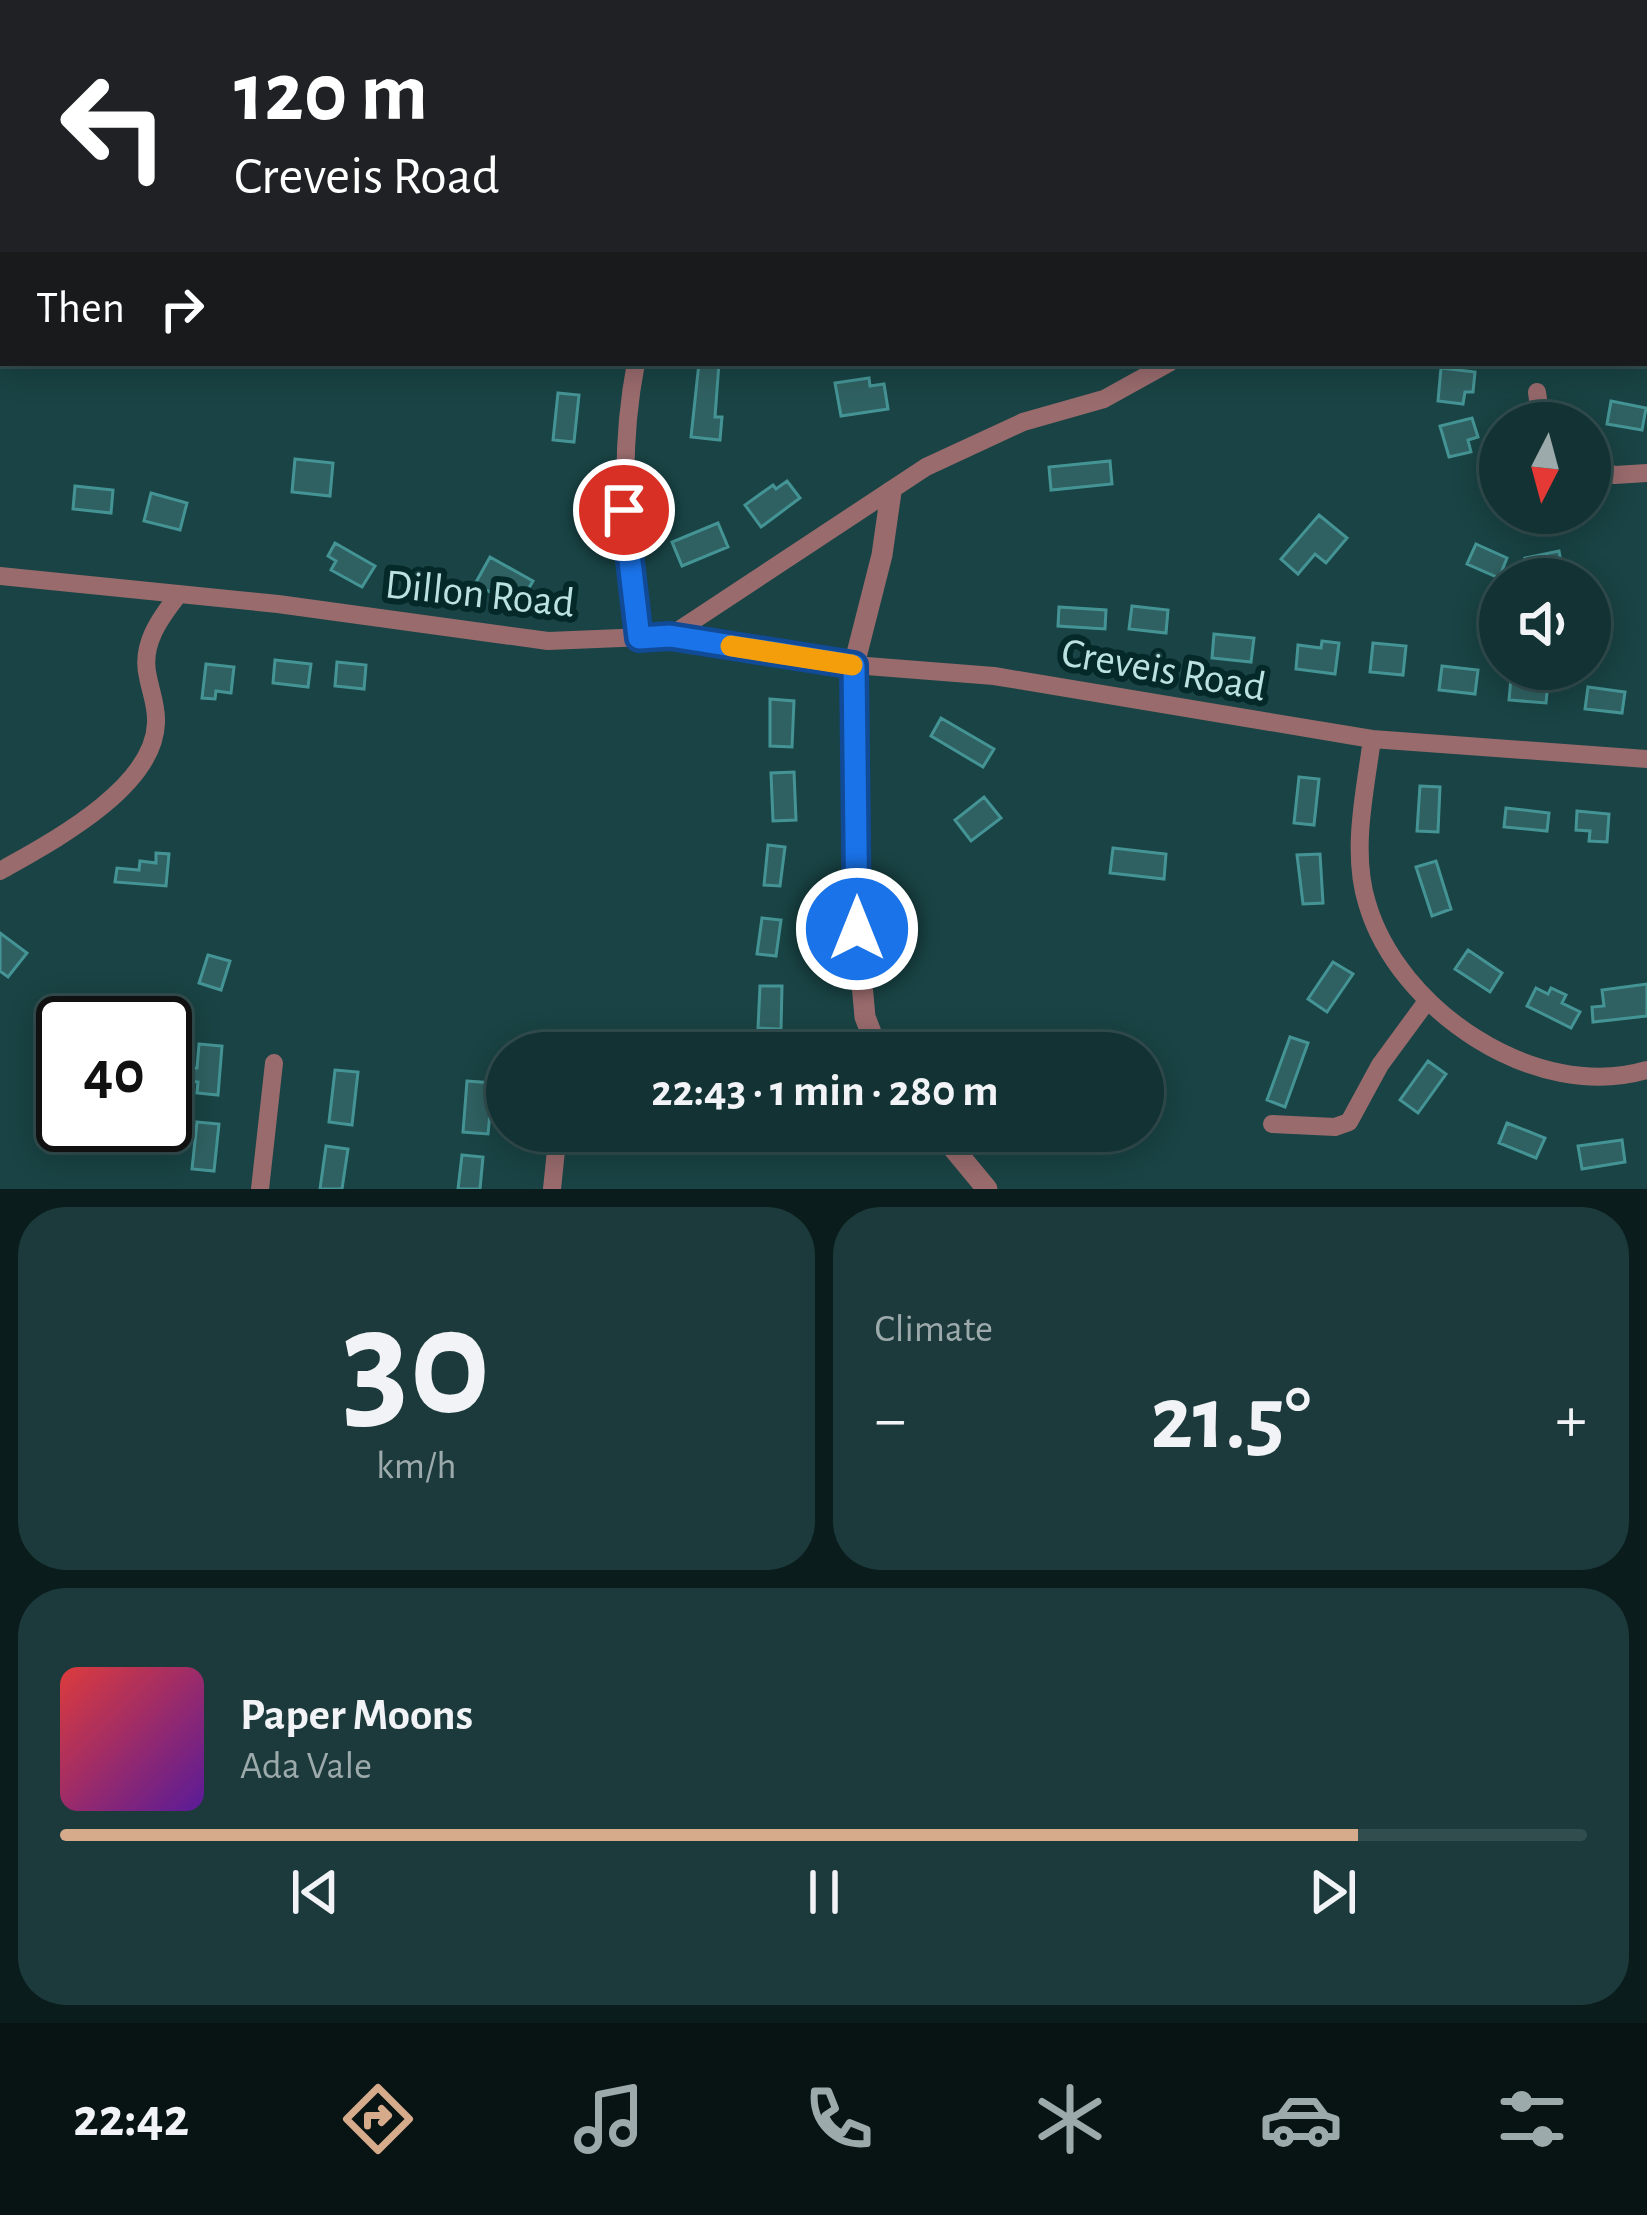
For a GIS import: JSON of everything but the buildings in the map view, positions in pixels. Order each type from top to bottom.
[{"type":"street","points":[[635,366],[622,445],[622,481],[639,638]]},
{"type":"street","name":"Dillon Road","points":[[0,576],[548,640],[670,636],[964,446],[1023,422],[1104,399],[1164,366]]},
{"type":"street","points":[[1537,392],[1538,402]]},
{"type":"street","points":[[1611,474],[1647,473]]},
{"type":"street","points":[[871,1032],[865,1017],[857,929],[854,665],[882,555],[891,492]]},
{"type":"street","points":[[0,871],[71,830],[108,801],[147,752],[156,725],[147,650],[158,620],[179,594]]},
{"type":"street","name":"Creveis Road","points":[[670,636],[854,665],[994,676],[1372,740],[1647,759]]},
{"type":"street","points":[[1372,740],[1361,818],[1365,900],[1396,967],[1426,1000],[1479,1038],[1534,1066],[1585,1079],[1624,1077],[1647,1070]]},
{"type":"street","points":[[1272,1124],[1335,1127],[1349,1122],[1380,1065],[1426,1000]]},
{"type":"street","points":[[260,1189],[274,1063]]},
{"type":"street","points":[[552,1189],[556,1152]]},
{"type":"street","points":[[956,1152],[987,1189]]},
{"type":"slow traffic","points":[[731,646],[852,665]]},
{"type":"route","points":[[624,510],[639,638],[670,636],[854,665],[857,929]]}]
